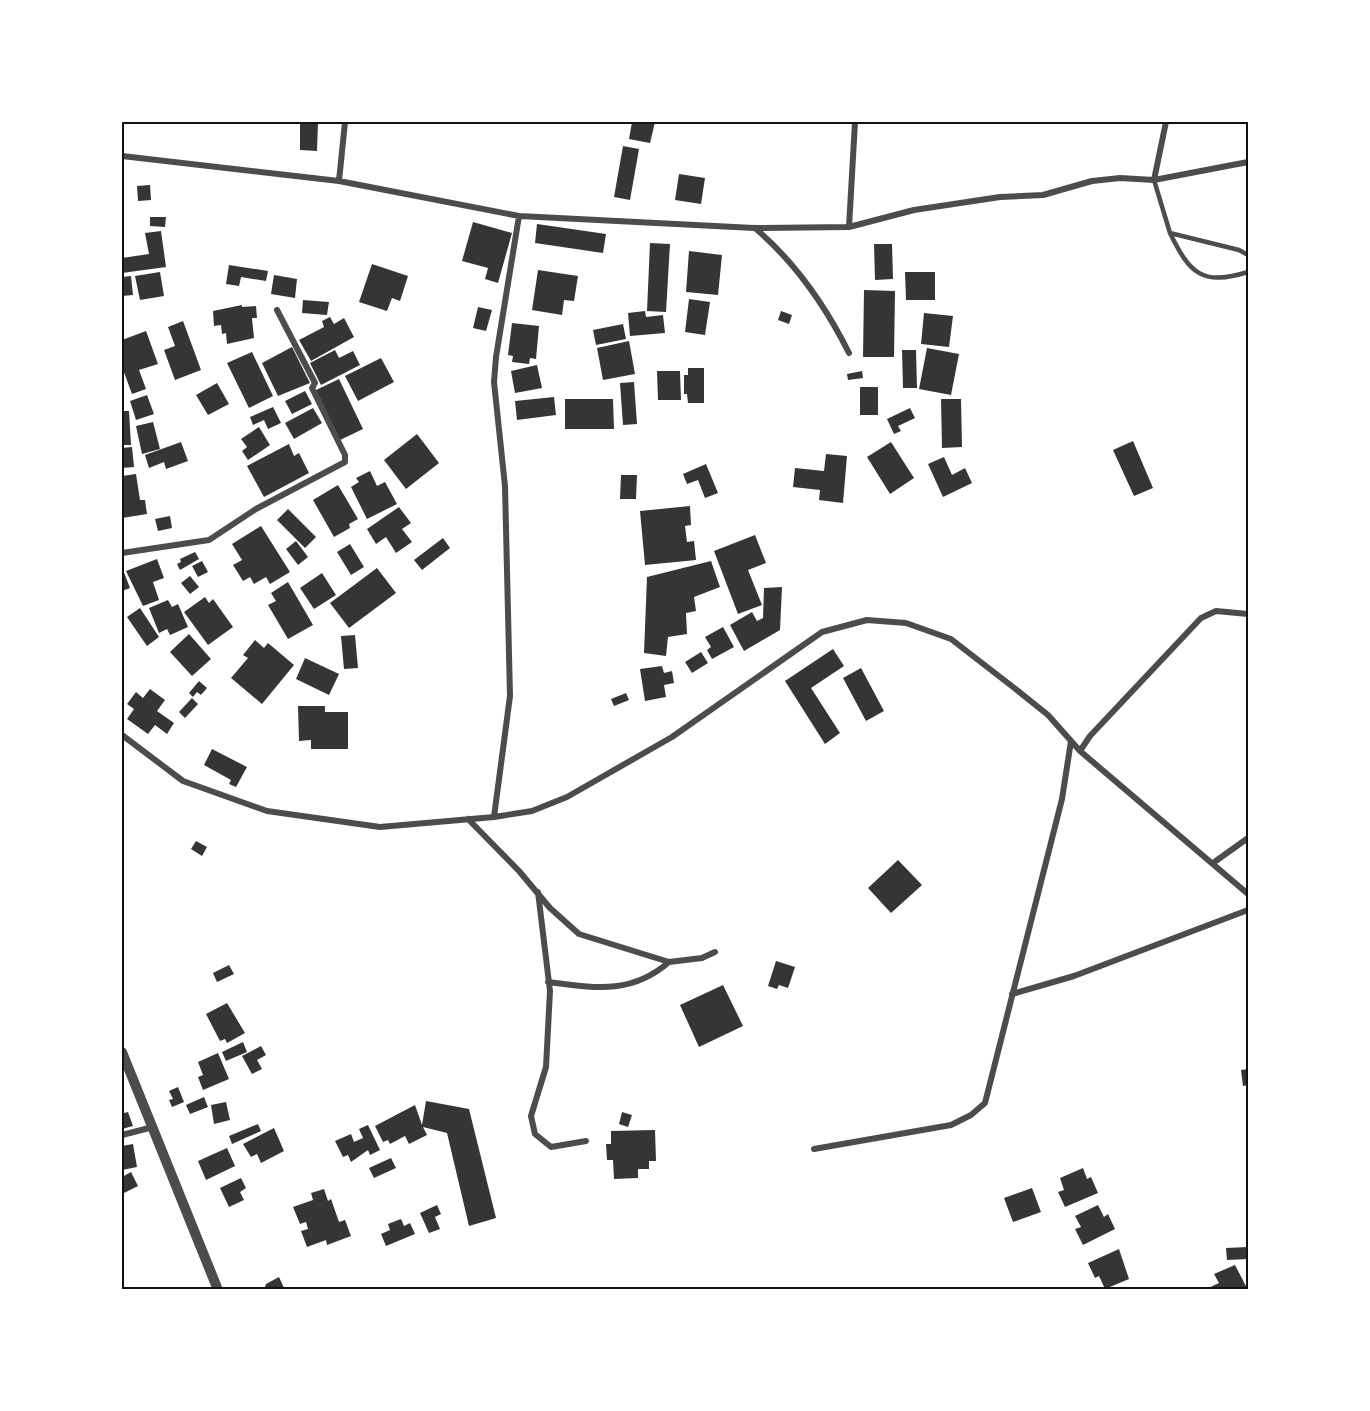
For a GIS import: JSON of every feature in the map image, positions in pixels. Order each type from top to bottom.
[{"type":"street","points":[[339,181],[345,122]]},
{"type":"street","points":[[849,227],[855,122]]},
{"type":"street","points":[[1154,180],[1166,122]]},
{"type":"street","points":[[122,156],[339,181],[519,216],[754,228],[849,227],[914,210],[1000,197],[1043,195],[1092,181],[1120,178],[1154,180],[1248,162]]},
{"type":"street","points":[[494,817],[510,696],[505,486],[494,382],[519,216]]},
{"type":"street","points":[[754,228],[776,247],[814,291],[849,353]]},
{"type":"street","points":[[122,553],[209,540],[256,509],[345,462],[345,455],[312,388],[315,383],[277,310]]},
{"type":"street","points":[[1080,751],[1090,736],[1201,618],[1216,611],[1248,614]]},
{"type":"street","points":[[122,735],[183,781],[267,811],[380,827],[494,817],[532,811],[567,797],[672,737],[822,632],[867,620],[906,623],[951,639],[1048,715],[1080,751],[1248,894]]},
{"type":"street","points":[[814,1149],[951,1125],[971,1116],[985,1102],[1062,799],[1071,741]]},
{"type":"street","points":[[468,819],[538,892],[550,908],[579,934],[669,962],[702,958],[715,952]]},
{"type":"street","points":[[1213,864],[1248,838]]},
{"type":"street","points":[[538,892],[548,982],[546,1067],[531,1116],[534,1134],[551,1147],[586,1141]]},
{"type":"street","points":[[1012,994],[1074,976],[1248,910]]},
{"type":"street","points":[[548,982],[596,988],[616,987],[645,979],[669,962]]},
{"type":"street","points":[[122,1052],[218,1290]]},
{"type":"street","points":[[122,1135],[153,1127]]},
{"type":"lane","points":[[1154,180],[1170,233],[1183,259],[1196,273],[1209,278],[1226,279],[1248,272]]},
{"type":"lane","points":[[1170,233],[1239,250],[1248,255]]},
{"type":"building","points":[[300,122],[318,122],[317,151],[300,150]]},
{"type":"building","points":[[632,122],[655,122],[650,143],[629,139]]},
{"type":"building","points":[[623,146],[639,149],[630,200],[614,197]]},
{"type":"building","points":[[679,174],[705,178],[701,204],[675,200]]},
{"type":"building","points":[[150,185],[151,200],[138,201],[137,186]]},
{"type":"building","points":[[150,217],[166,217],[165,227],[150,226]]},
{"type":"building","points":[[473,222],[512,233],[498,283],[485,279],[488,268],[462,261]]},
{"type":"building","points":[[537,224],[606,234],[603,253],[535,243]]},
{"type":"building","points":[[161,231],[166,267],[122,273],[122,258],[149,254],[145,233]]},
{"type":"building","points":[[650,243],[670,244],[666,312],[647,311]]},
{"type":"building","points":[[874,244],[892,244],[893,279],[875,280]]},
{"type":"building","points":[[689,251],[722,255],[718,295],[686,292]]},
{"type":"building","points":[[372,264],[408,276],[400,301],[392,298],[387,311],[359,302]]},
{"type":"building","points":[[229,265],[268,271],[266,281],[241,277],[239,286],[226,284]]},
{"type":"building","points":[[538,270],[578,276],[574,301],[564,300],[562,315],[532,310]]},
{"type":"building","points":[[160,272],[164,296],[140,300],[135,276]]},
{"type":"building","points":[[905,272],[935,272],[935,300],[906,300]]},
{"type":"building","points":[[274,275],[297,279],[295,298],[271,294]]},
{"type":"building","points":[[131,276],[133,295],[122,296],[122,277]]},
{"type":"building","points":[[864,290],[895,291],[894,357],[863,357]]},
{"type":"building","points":[[689,299],[710,302],[705,335],[685,332]]},
{"type":"building","points":[[303,300],[329,302],[327,315],[302,313]]},
{"type":"building","points":[[242,305],[242,307],[256,306],[257,318],[252,318],[254,338],[227,344],[226,333],[222,334],[221,325],[214,326],[213,311]]},
{"type":"building","points":[[478,307],[492,310],[486,331],[473,328]]},
{"type":"building","points":[[645,311],[646,317],[663,315],[665,333],[630,336],[628,313]]},
{"type":"building","points":[[781,311],[792,315],[789,324],[778,320]]},
{"type":"building","points":[[924,313],[953,316],[949,347],[921,344]]},
{"type":"building","points":[[330,317],[334,324],[344,318],[354,337],[311,361],[299,340],[324,327],[322,321]]},
{"type":"building","points":[[183,321],[201,370],[175,380],[164,350],[175,346],[168,327]]},
{"type":"building","points":[[512,323],[539,326],[536,359],[530,358],[529,364],[512,362],[513,356],[508,355]]},
{"type":"building","points":[[623,324],[626,339],[596,345],[593,330]]},
{"type":"building","points":[[146,331],[158,364],[139,370],[146,389],[132,394],[122,367],[122,340]]},
{"type":"building","points":[[629,341],[635,374],[603,380],[597,348]]},
{"type":"building","points":[[292,347],[310,383],[278,396],[262,363]]},
{"type":"building","points":[[927,348],[959,354],[951,395],[919,389]]},
{"type":"building","points":[[335,350],[339,358],[353,351],[360,365],[321,385],[310,363]]},
{"type":"building","points":[[902,350],[916,350],[917,388],[903,388]]},
{"type":"building","points":[[252,352],[273,396],[249,408],[227,363]]},
{"type":"building","points":[[381,358],[394,382],[358,401],[345,376]]},
{"type":"building","points":[[537,365],[542,388],[515,393],[511,371]]},
{"type":"building","points":[[688,368],[704,368],[704,403],[688,403],[687,394],[684,394],[684,375],[688,375]]},
{"type":"building","points":[[657,371],[680,371],[681,400],[658,400]]},
{"type":"building","points":[[862,371],[863,378],[848,380],[847,374]]},
{"type":"building","points":[[339,379],[363,429],[340,440],[316,390]]},
{"type":"building","points":[[634,382],[637,424],[623,425],[620,383]]},
{"type":"building","points":[[217,383],[229,404],[208,415],[196,395]]},
{"type":"building","points":[[860,387],[878,387],[878,415],[860,415]]},
{"type":"building","points":[[305,391],[312,404],[292,414],[285,401]]},
{"type":"building","points":[[147,395],[154,414],[136,420],[130,401]]},
{"type":"building","points":[[554,397],[556,415],[517,420],[515,401]]},
{"type":"building","points":[[565,399],[613,399],[614,429],[565,429]]},
{"type":"building","points":[[941,399],[961,399],[962,447],[942,448]]},
{"type":"building","points":[[273,407],[281,423],[268,429],[264,420],[253,425],[250,417]]},
{"type":"building","points":[[313,408],[322,423],[294,439],[285,423]]},
{"type":"building","points":[[910,408],[915,418],[898,426],[901,431],[894,434],[887,419]]},
{"type":"building","points":[[122,411],[129,411],[131,445],[122,445]]},
{"type":"building","points":[[153,422],[160,449],[142,454],[136,426]]},
{"type":"building","points":[[259,427],[270,445],[248,460],[242,451],[247,447],[241,439]]},
{"type":"building","points":[[417,434],[439,463],[406,489],[384,460]]},
{"type":"building","points":[[1133,441],[1153,488],[1134,496],[1113,450]]},
{"type":"building","points":[[181,442],[188,461],[166,469],[164,462],[149,468],[145,455]]},
{"type":"building","points":[[891,442],[914,478],[890,494],[867,457]]},
{"type":"building","points":[[289,444],[294,456],[299,453],[309,473],[264,497],[247,466]]},
{"type":"building","points":[[132,447],[134,467],[122,468],[122,448]]},
{"type":"building","points":[[826,454],[847,456],[843,503],[819,500],[820,490],[793,487],[795,468],[824,471]]},
{"type":"building","points":[[944,457],[952,475],[965,468],[972,483],[943,497],[928,464]]},
{"type":"building","points":[[706,464],[718,493],[705,498],[698,480],[687,484],[683,474]]},
{"type":"building","points":[[370,471],[377,486],[385,482],[397,504],[367,519],[351,487],[359,482],[356,478]]},
{"type":"building","points":[[136,474],[140,500],[145,500],[147,514],[122,518],[122,476]]},
{"type":"building","points":[[621,475],[637,475],[636,499],[620,499]]},
{"type":"building","points":[[338,485],[358,519],[349,524],[350,528],[334,537],[313,500]]},
{"type":"building","points":[[690,506],[691,525],[685,526],[687,542],[694,541],[696,560],[645,565],[640,511]]},
{"type":"building","points":[[399,507],[411,523],[402,529],[412,542],[396,553],[386,537],[376,544],[367,529]]},
{"type":"building","points":[[288,509],[316,537],[305,548],[277,520]]},
{"type":"building","points":[[170,516],[172,528],[158,531],[155,519]]},
{"type":"building","points":[[261,526],[290,572],[270,584],[266,577],[254,584],[250,577],[243,581],[233,565],[242,560],[232,544]]},
{"type":"building","points":[[755,535],[766,563],[748,570],[762,605],[738,614],[714,551]]},
{"type":"building","points":[[443,538],[450,548],[422,570],[414,560]]},
{"type":"building","points":[[296,541],[308,557],[298,565],[286,549]]},
{"type":"building","points":[[350,544],[364,567],[351,575],[337,552]]},
{"type":"building","points":[[195,552],[199,559],[180,570],[177,564],[181,562],[180,559]]},
{"type":"building","points":[[157,559],[164,578],[153,582],[159,600],[143,606],[126,571]]},
{"type":"building","points":[[202,561],[208,572],[198,577],[192,566]]},
{"type":"building","points":[[711,561],[720,587],[694,597],[696,611],[686,613],[687,634],[668,637],[666,656],[644,653],[647,577]]},
{"type":"building","points":[[122,567],[130,588],[122,591]]},
{"type":"building","points":[[377,568],[396,593],[349,628],[330,603]]},
{"type":"building","points":[[322,573],[336,595],[314,609],[300,588]]},
{"type":"building","points":[[190,576],[199,587],[190,594],[181,583]]},
{"type":"building","points":[[288,582],[313,625],[288,639],[268,605],[276,601],[271,593]]},
{"type":"building","points":[[782,587],[780,630],[744,651],[730,625],[752,612],[757,621],[763,618],[764,588]]},
{"type":"building","points":[[205,597],[209,603],[213,599],[233,627],[208,645],[184,612]]},
{"type":"building","points":[[168,600],[172,607],[178,604],[188,627],[170,635],[167,629],[159,633],[149,608]]},
{"type":"building","points":[[140,608],[159,637],[147,646],[127,617]]},
{"type":"building","points":[[723,627],[734,647],[712,659],[707,650],[711,647],[705,637]]},
{"type":"building","points":[[189,634],[211,659],[192,676],[170,652]]},
{"type":"building","points":[[355,635],[358,668],[344,669],[341,636]]},
{"type":"building","points":[[255,640],[264,648],[268,643],[294,665],[262,704],[231,678],[248,658],[243,655]]},
{"type":"building","points":[[833,649],[844,666],[811,688],[840,733],[825,744],[785,681]]},
{"type":"building","points":[[701,652],[708,663],[692,673],[685,662]]},
{"type":"building","points":[[305,658],[339,674],[329,695],[296,679]]},
{"type":"building","points":[[662,666],[664,673],[672,671],[674,683],[664,685],[666,697],[645,701],[640,669]]},
{"type":"building","points":[[861,668],[884,711],[866,721],[843,678]]},
{"type":"building","points":[[199,681],[207,688],[201,695],[197,692],[193,697],[189,693]]},
{"type":"building","points":[[150,689],[165,700],[157,711],[174,723],[167,734],[155,725],[148,734],[127,719],[134,709],[127,704],[136,692],[143,698]]},
{"type":"building","points":[[626,693],[629,700],[614,706],[611,699]]},
{"type":"building","points":[[192,698],[198,704],[185,718],[179,712]]},
{"type":"building","points":[[298,706],[325,706],[325,712],[348,712],[348,749],[311,749],[311,740],[299,741]]},
{"type":"building","points":[[212,749],[247,767],[236,787],[229,784],[231,780],[204,765]]},
{"type":"building","points":[[196,841],[207,847],[202,856],[191,849]]},
{"type":"building","points":[[898,860],[922,885],[891,913],[868,888]]},
{"type":"building","points":[[776,961],[795,967],[788,988],[779,985],[777,989],[768,986]]},
{"type":"building","points":[[229,965],[234,974],[217,982],[213,973]]},
{"type":"building","points":[[723,985],[743,1026],[699,1047],[680,1005]]},
{"type":"building","points":[[227,1003],[245,1033],[227,1043],[225,1039],[220,1041],[206,1014]]},
{"type":"building","points":[[243,1042],[247,1052],[226,1061],[222,1052]]},
{"type":"building","points":[[261,1046],[266,1055],[257,1060],[262,1069],[252,1074],[242,1056]]},
{"type":"building","points":[[218,1053],[229,1079],[203,1090],[198,1077],[203,1075],[198,1062]]},
{"type":"building","points":[[1248,1069],[1248,1085],[1243,1086],[1241,1070]]},
{"type":"building","points":[[178,1087],[184,1102],[172,1107],[169,1100],[173,1099],[169,1091]]},
{"type":"building","points":[[204,1097],[208,1107],[190,1114],[186,1105]]},
{"type":"building","points":[[426,1101],[469,1109],[496,1218],[469,1226],[447,1133],[423,1127],[427,1135],[409,1144],[405,1136],[390,1144],[388,1140],[383,1142],[375,1126],[415,1105],[422,1125]]},
{"type":"building","points":[[226,1102],[230,1120],[214,1124],[211,1105]]},
{"type":"building","points":[[122,1107],[124,1113],[128,1112],[133,1126],[122,1129]]},
{"type":"building","points":[[622,1112],[632,1115],[628,1127],[619,1124]]},
{"type":"building","points":[[258,1124],[261,1131],[232,1144],[229,1136]]},
{"type":"building","points":[[368,1125],[380,1150],[370,1155],[368,1150],[351,1162],[348,1155],[343,1157],[335,1141],[351,1134],[354,1142],[363,1138],[359,1129]]},
{"type":"building","points":[[274,1128],[284,1151],[261,1163],[257,1154],[251,1157],[243,1144]]},
{"type":"building","points":[[655,1130],[656,1161],[649,1161],[649,1169],[638,1169],[638,1178],[614,1179],[613,1160],[607,1160],[606,1144],[611,1144],[611,1131]]},
{"type":"building","points":[[133,1144],[137,1167],[122,1170],[122,1146]]},
{"type":"building","points":[[227,1148],[235,1166],[206,1180],[198,1161]]},
{"type":"building","points":[[391,1158],[396,1168],[374,1178],[369,1168]]},
{"type":"building","points":[[1083,1168],[1087,1179],[1091,1177],[1098,1193],[1065,1207],[1058,1192],[1064,1190],[1060,1178]]},
{"type":"building","points":[[131,1172],[138,1186],[122,1194],[122,1177]]},
{"type":"building","points":[[241,1178],[246,1188],[240,1192],[244,1200],[229,1207],[220,1188]]},
{"type":"building","points":[[1032,1188],[1041,1212],[1013,1222],[1004,1198]]},
{"type":"building","points":[[324,1189],[328,1201],[331,1199],[339,1222],[345,1220],[351,1236],[327,1245],[326,1240],[307,1247],[301,1231],[308,1229],[306,1222],[300,1224],[293,1207],[313,1200],[311,1193]]},
{"type":"building","points":[[437,1205],[441,1214],[435,1217],[440,1229],[429,1233],[420,1213]]},
{"type":"building","points":[[1098,1205],[1104,1217],[1108,1214],[1115,1229],[1083,1245],[1075,1229],[1081,1227],[1075,1216]]},
{"type":"building","points":[[401,1219],[404,1226],[410,1223],[415,1234],[386,1246],[381,1234],[390,1230],[388,1224]]},
{"type":"building","points":[[1248,1247],[1248,1259],[1227,1260],[1226,1248]]},
{"type":"building","points":[[1119,1249],[1129,1279],[1105,1289],[1099,1276],[1095,1278],[1088,1263]]},
{"type":"building","points":[[1235,1265],[1248,1290],[1204,1290],[1219,1283],[1214,1274]]},
{"type":"building","points":[[279,1277],[285,1290],[264,1290],[266,1284]]}]
